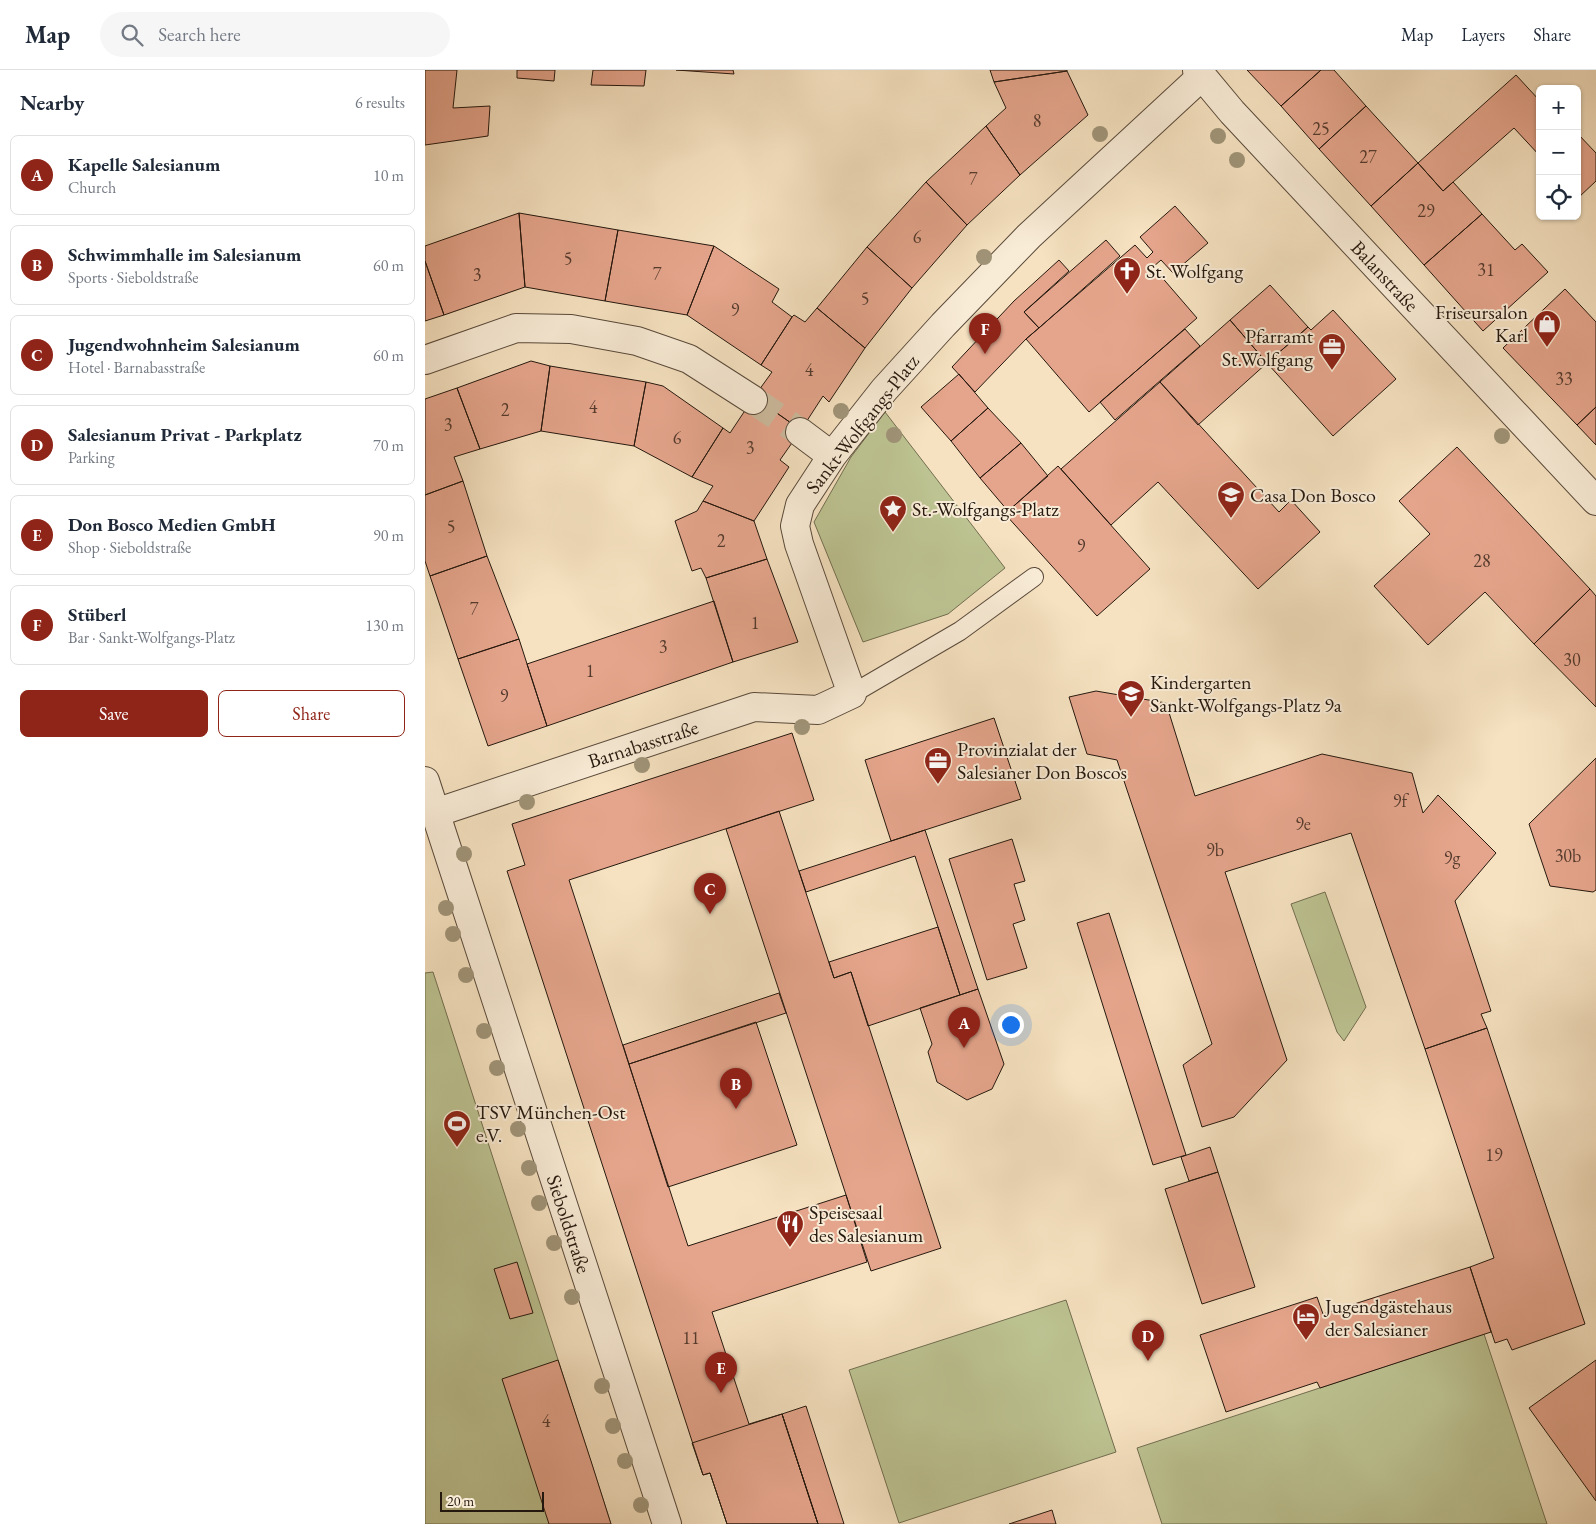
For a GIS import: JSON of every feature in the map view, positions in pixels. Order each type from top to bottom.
[{"type":"street","name":"Sankt-Wolfgangs-Platz","points":[[851,694],[799,544],[795,526],[800,505],[832,456],[884,390],[943,324],[1029,236],[1200,73]]},
{"type":"street","name":"Balanstraße","points":[[1200,73],[1232,112],[1596,501]]},
{"type":"street","points":[[425,360],[515,328],[571,329],[637,341],[689,360],[753,400]]},
{"type":"street","points":[[800,432],[832,456]]},
{"type":"street","name":"Barnabasstraße","points":[[435,812],[754,707],[818,710],[851,694]]},
{"type":"street","name":"Sieboldstraße","points":[[425,781],[667,1524]]},
{"type":"lane","points":[[851,694],[960,631],[1034,577]]},
{"type":"green space","points":[[885,412],[1005,568],[948,614],[863,642],[814,522],[851,457]]},
{"type":"green space","points":[[1325,892],[1366,1007],[1344,1041],[1337,1032],[1291,904]]},
{"type":"green space","name":"TSV München-Ost e.V.","points":[[433,972],[611,1524],[425,1524],[425,973]]},
{"type":"green space","points":[[1066,1300],[1116,1452],[899,1523],[849,1370]]},
{"type":"green space","points":[[1484,1334],[1547,1524],[1162,1524],[1137,1448]]},
{"type":"building","points":[[425,70],[457,70],[453,108],[490,106],[488,136],[425,145]]},
{"type":"building","points":[[517,70],[555,70],[554,81],[517,78]]},
{"type":"building","points":[[593,70],[646,70],[644,86],[591,85]]},
{"type":"building","points":[[676,70],[733,70],[734,74]]},
{"type":"building","points":[[990,70],[1067,70],[1067,71],[994,82]]},
{"type":"building","points":[[1247,70],[1321,70],[1281,106]]},
{"type":"building","points":[[1321,70],[1334,70],[1366,106],[1319,149],[1281,106]]},
{"type":"building","points":[[1067,71],[1088,115],[1020,175],[986,126],[1006,108],[994,82]]},
{"type":"building","points":[[1516,75],[1536,97],[1536,152],[1514,128],[1443,191],[1418,163]]},
{"type":"building","points":[[1366,106],[1418,163],[1371,206],[1319,149]]},
{"type":"building","points":[[986,126],[1020,175],[967,225],[926,182]]},
{"type":"building","points":[[1581,137],[1596,153],[1596,181],[1581,195]]},
{"type":"building","points":[[1418,163],[1443,191],[1453,182],[1482,214],[1424,265],[1371,206]]},
{"type":"building","points":[[926,182],[967,225],[912,288],[867,247]]},
{"type":"building","name":"St. Wolfgang","points":[[1175,206],[1208,243],[1173,273],[1161,260],[1153,267],[1197,318],[1089,412],[1026,339],[1135,245],[1147,258],[1153,252],[1140,237]]},
{"type":"building","points":[[519,213],[618,230],[605,301],[525,287]]},
{"type":"building","points":[[519,213],[525,287],[444,315],[425,261],[425,246]]},
{"type":"building","points":[[1482,214],[1515,250],[1522,244],[1548,272],[1483,331],[1424,265]]},
{"type":"building","points":[[618,230],[714,246],[687,315],[605,301]]},
{"type":"building","points":[[1106,240],[1120,256],[1039,328],[1024,312]]},
{"type":"building","points":[[714,246],[779,289],[772,302],[792,317],[761,365],[687,315]]},
{"type":"building","points":[[867,247],[912,288],[865,348],[817,308]]},
{"type":"building","points":[[1059,260],[1069,271],[1024,312],[1039,328],[975,392],[952,367],[1014,301]]},
{"type":"building","points":[[425,261],[444,315],[425,321]]},
{"type":"building","points":[[1270,285],[1308,327],[1267,363],[1230,320]]},
{"type":"building","points":[[1565,289],[1596,322],[1596,407],[1577,425],[1503,348]]},
{"type":"building","points":[[817,308],[865,348],[829,402],[823,396],[801,430],[754,397],[772,372],[761,365],[792,317],[794,315],[805,322]]},
{"type":"building","name":"Pfarramt St.Wolfgang","points":[[1333,310],[1396,379],[1333,436],[1267,363],[1308,327],[1311,330]]},
{"type":"building","points":[[1230,320],[1267,363],[1198,425],[1160,382]]},
{"type":"building","points":[[1185,329],[1200,346],[1115,420],[1100,402]]},
{"type":"building","points":[[531,361],[550,366],[541,431],[480,449],[457,388]]},
{"type":"building","points":[[550,366],[646,382],[634,446],[541,431]]},
{"type":"building","points":[[959,374],[988,408],[951,441],[921,407]]},
{"type":"building","points":[[646,382],[663,386],[723,428],[692,477],[634,446]]},
{"type":"building","points":[[1160,382],[1279,512],[1291,500],[1320,532],[1258,589],[1158,482],[1111,525],[1061,469]]},
{"type":"building","points":[[457,388],[480,449],[454,457],[463,481],[425,495],[425,399]]},
{"type":"building","points":[[754,397],[801,430],[780,460],[789,467],[754,521],[703,501],[713,486],[692,477],[723,428],[730,433]]},
{"type":"building","points":[[1596,407],[1596,445],[1577,425]]},
{"type":"building","points":[[988,408],[1021,443],[980,478],[951,441]]},
{"type":"building","points":[[1021,443],[1048,476],[1008,511],[980,478]]},
{"type":"building","points":[[1457,447],[1590,589],[1534,644],[1485,592],[1428,645],[1374,586],[1430,534],[1399,501]]},
{"type":"building","points":[[1058,466],[1150,569],[1097,616],[1005,514]]},
{"type":"building","points":[[463,481],[487,556],[430,576],[425,561],[425,495]]},
{"type":"building","points":[[703,501],[754,521],[767,559],[706,578],[701,568],[692,571],[675,521],[697,511]]},
{"type":"building","points":[[487,556],[519,639],[458,659],[430,576]]},
{"type":"building","points":[[767,559],[798,642],[733,662],[706,578]]},
{"type":"building","points":[[1590,589],[1596,596],[1596,707],[1534,644]]},
{"type":"building","points":[[714,601],[733,662],[547,726],[527,664]]},
{"type":"building","points":[[519,639],[547,726],[488,746],[458,659]]},
{"type":"building","points":[[1096,691],[1166,703],[1195,796],[1322,754],[1412,773],[1423,813],[1438,795],[1496,853],[1455,901],[1491,1011],[1481,1014],[1487,1028],[1425,1049],[1351,833],[1225,872],[1287,1060],[1234,1117],[1202,1127],[1183,1065],[1212,1044],[1117,760],[1087,754],[1069,697]]},
{"type":"building","points":[[994,718],[1021,799],[891,841],[865,760]]},
{"type":"building","points":[[792,733],[814,800],[569,880],[688,1246],[846,1195],[867,1262],[712,1312],[749,1424],[782,1414],[818,1524],[727,1524],[710,1473],[703,1475],[507,871],[525,865],[512,824]]},
{"type":"building","points":[[1596,758],[1596,890],[1593,892],[1550,886],[1529,824]]},
{"type":"building","points":[[779,811],[834,978],[851,972],[941,1248],[871,1271],[726,829]]},
{"type":"building","points":[[925,830],[978,989],[960,995],[915,856],[806,892],[799,871]]},
{"type":"building","points":[[1012,839],[1025,881],[1014,884],[1025,920],[1013,924],[1027,968],[987,980],[949,859]]},
{"type":"building","points":[[1109,913],[1186,1155],[1153,1165],[1077,923]]},
{"type":"building","points":[[938,927],[960,995],[868,1026],[851,972],[834,978],[829,962]]},
{"type":"building","points":[[978,989],[1004,1064],[992,1089],[967,1100],[937,1082],[928,1052],[932,1044],[920,1008]]},
{"type":"building","points":[[779,993],[786,1013],[629,1064],[623,1045]]},
{"type":"building","points":[[756,1022],[797,1145],[668,1187],[629,1064]]},
{"type":"building","points":[[1487,1028],[1585,1324],[1512,1350],[1507,1339],[1495,1343],[1470,1267],[1494,1258],[1425,1049]]},
{"type":"building","points":[[1210,1147],[1218,1172],[1189,1181],[1181,1157]]},
{"type":"building","points":[[1218,1172],[1255,1287],[1202,1304],[1165,1189]]},
{"type":"building","points":[[517,1262],[533,1313],[510,1319],[494,1269]]},
{"type":"building","points":[[1470,1267],[1491,1332],[1320,1388],[1317,1382],[1226,1412],[1200,1335],[1317,1297],[1323,1314]]},
{"type":"building","points":[[558,1360],[611,1524],[549,1524],[502,1379]]},
{"type":"building","points":[[1596,1360],[1596,1501],[1529,1408]]},
{"type":"building","points":[[806,1406],[844,1524],[818,1524],[782,1414]]},
{"type":"building","points":[[782,1414],[818,1524],[727,1524],[710,1473],[703,1475],[692,1443]]},
{"type":"building","points":[[1052,1510],[1056,1524],[1009,1524]]},
{"type":"tunnel","points":[[753,400],[800,432]]},
{"type":"place","name":"St. Wolfgang","points":[[1127,295]]},
{"type":"place","name":"Friseursalon Karl","points":[[1547,348]]},
{"type":"place","name":"Stüberl","points":[[985,354]]},
{"type":"place","name":"Pfarramt St.Wolfgang","points":[[1332,371]]},
{"type":"place","name":"Casa Don Bosco","points":[[1231,519]]},
{"type":"place","name":"St.-Wolfgangs-Platz","points":[[893,533]]},
{"type":"place","name":"Kindergarten Sankt-Wolfgangs-Platz 9a","points":[[1131,718]]},
{"type":"place","name":"Provinzialat der Salesianer Don Boscos","points":[[938,785]]},
{"type":"place","name":"Jugendwohnheim Salesianum","points":[[710,914]]},
{"type":"place","name":"Kapelle Salesianum","points":[[964,1048]]},
{"type":"place","name":"Schwimmhalle im Salesianum","points":[[736,1109]]},
{"type":"place","name":"TSV München-Ost e.V.","points":[[457,1148]]},
{"type":"place","name":"Speisesaal des Salesianum","points":[[790,1248]]},
{"type":"place","name":"Jugendgästehaus der Salesianer","points":[[1306,1341]]},
{"type":"place","name":"Salesianum Privat - Parkplatz","points":[[1148,1361]]},
{"type":"place","name":"Don Bosco Medien GmbH","points":[[721,1393]]}]
